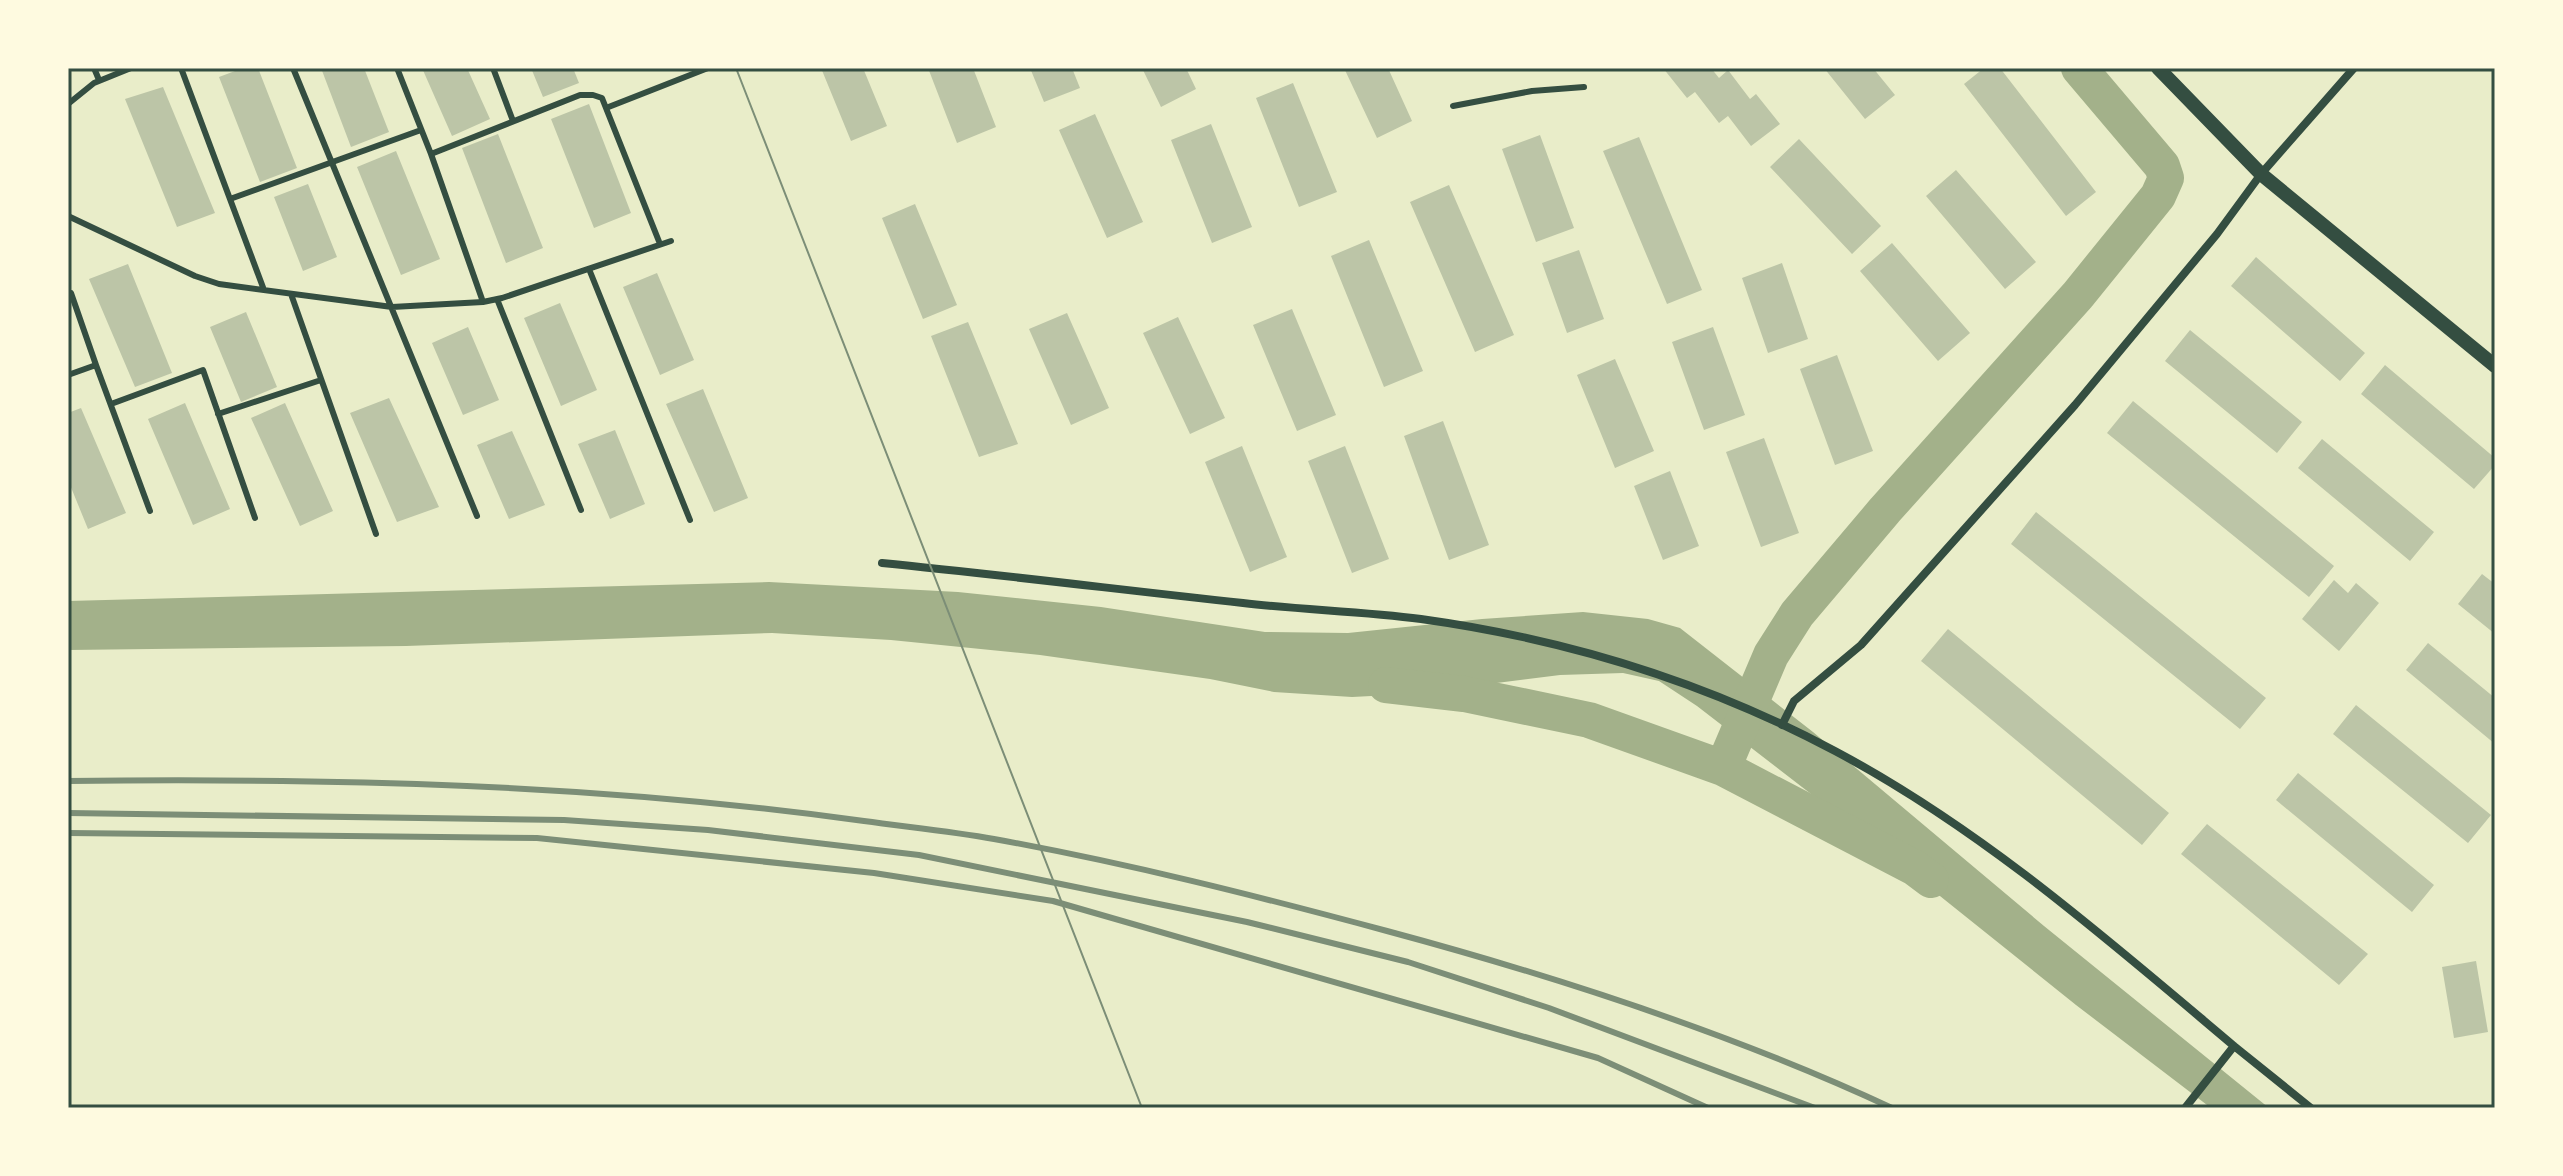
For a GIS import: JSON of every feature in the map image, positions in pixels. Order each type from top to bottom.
[{"type":"street","points":[[2158,68],[2261,174],[2495,366]]},
{"type":"street","points":[[1782,725],[1794,701],[1861,645],[2075,405],[2217,234],[2261,174],[2354,68]]},
{"type":"street","points":[[882,563],[1431,621],[1551,643],[1681,681],[1837,752],[1935,812],[2064,904],[2311,1108]]},
{"type":"street","points":[[2185,1108],[2234,1046]]},
{"type":"lane","points":[[94,68],[99,80]]},
{"type":"lane","points":[[68,104],[99,80],[131,68]]},
{"type":"lane","points":[[181,68],[264,290]]},
{"type":"lane","points":[[293,68],[477,516]]},
{"type":"lane","points":[[397,68],[483,302]]},
{"type":"lane","points":[[493,68],[513,121]]},
{"type":"lane","points":[[606,108],[708,68]]},
{"type":"lane","points":[[1453,106],[1532,91],[1584,87]]},
{"type":"lane","points":[[431,154],[580,95],[602,98],[660,244]]},
{"type":"lane","points":[[230,199],[421,130]]},
{"type":"lane","points":[[68,216],[195,276],[219,284],[392,307],[497,299],[671,241]]},
{"type":"lane","points":[[589,269],[690,520]]},
{"type":"lane","points":[[71,293],[150,511]]},
{"type":"lane","points":[[291,294],[376,534]]},
{"type":"lane","points":[[497,299],[581,510]]},
{"type":"lane","points":[[68,375],[96,365]]},
{"type":"lane","points":[[111,404],[203,370],[255,518]]},
{"type":"lane","points":[[218,414],[321,380]]},
{"type":"shaded area","points":[[769,582],[958,592],[1101,607],[1265,632],[1348,633],[1583,612],[1648,619],[1680,628],[1813,732],[2044,926],[2269,1108],[2211,1108],[1697,706],[1659,681],[1623,673],[1560,675],[1410,694],[1352,697],[1274,692],[1210,679],[1040,655],[891,640],[772,633],[406,646],[68,650],[68,601]]},
{"type":"building","points":[[243,68],[258,68],[297,168],[260,182],[219,77]]},
{"type":"building","points":[[321,68],[364,68],[389,132],[351,147]]},
{"type":"building","points":[[422,68],[467,68],[490,119],[452,136]]},
{"type":"building","points":[[531,68],[573,68],[579,83],[543,97]]},
{"type":"building","points":[[821,68],[863,68],[887,126],[851,141]]},
{"type":"building","points":[[928,68],[973,68],[996,127],[957,143]]},
{"type":"building","points":[[1030,68],[1072,68],[1080,88],[1044,102]]},
{"type":"building","points":[[1142,68],[1186,68],[1196,89],[1161,107]]},
{"type":"building","points":[[1344,68],[1388,68],[1412,121],[1377,138]]},
{"type":"building","points":[[1663,68],[1711,68],[1719,78],[1728,70],[1750,99],[1756,94],[1780,124],[1751,146],[1728,116],[1719,123],[1695,92],[1687,98]]},
{"type":"building","points":[[1824,68],[1873,68],[1895,95],[1865,119]]},
{"type":"building","points":[[1984,68],[2000,68],[2096,192],[2066,216],[1964,84]]},
{"type":"building","points":[[1293,83],[1337,192],[1299,207],[1256,98]]},
{"type":"building","points":[[163,87],[215,213],[177,227],[125,99]]},
{"type":"building","points":[[589,104],[631,213],[594,228],[551,119]]},
{"type":"building","points":[[1095,114],[1143,222],[1107,238],[1059,130]]},
{"type":"building","points":[[1211,124],[1252,227],[1212,243],[1171,140]]},
{"type":"building","points":[[498,134],[543,248],[506,263],[462,148]]},
{"type":"building","points":[[1540,135],[1574,228],[1536,242],[1502,149]]},
{"type":"building","points":[[1639,137],[1702,290],[1667,304],[1603,151]]},
{"type":"building","points":[[1799,139],[1881,226],[1852,254],[1770,167]]},
{"type":"building","points":[[396,151],[440,259],[401,275],[357,167]]},
{"type":"building","points":[[1956,170],[2036,262],[2005,289],[1926,196]]},
{"type":"building","points":[[308,184],[337,257],[303,271],[274,197]]},
{"type":"building","points":[[1449,185],[1514,335],[1475,352],[1410,202]]},
{"type":"building","points":[[915,204],[957,305],[923,319],[882,218]]},
{"type":"building","points":[[1369,240],[1423,371],[1384,387],[1331,256]]},
{"type":"building","points":[[1892,243],[1970,333],[1938,361],[1860,271]]},
{"type":"building","points":[[1579,250],[1604,319],[1567,333],[1542,263]]},
{"type":"building","points":[[2256,257],[2365,353],[2340,381],[2231,286]]},
{"type":"building","points":[[1782,263],[1808,339],[1768,353],[1742,278]]},
{"type":"building","points":[[128,264],[172,373],[135,387],[89,279]]},
{"type":"building","points":[[657,273],[694,360],[660,375],[623,287]]},
{"type":"building","points":[[560,303],[597,390],[561,406],[524,318]]},
{"type":"building","points":[[1292,309],[1336,415],[1297,431],[1253,325]]},
{"type":"building","points":[[246,312],[277,387],[241,402],[210,327]]},
{"type":"building","points":[[1067,313],[1109,408],[1071,425],[1029,329]]},
{"type":"building","points":[[1178,317],[1225,418],[1190,434],[1143,333]]},
{"type":"building","points":[[968,322],[1018,444],[979,457],[931,336]]},
{"type":"building","points":[[468,327],[499,400],[463,415],[432,343]]},
{"type":"building","points":[[1713,327],[1745,415],[1704,430],[1672,342]]},
{"type":"building","points":[[2190,330],[2302,422],[2277,453],[2165,361]]},
{"type":"building","points":[[1837,355],[1873,451],[1835,465],[1800,369]]},
{"type":"building","points":[[1615,359],[1654,451],[1615,468],[1577,375]]},
{"type":"building","points":[[2385,365],[2495,458],[2495,465],[2474,489],[2361,394]]},
{"type":"building","points":[[703,389],[748,498],[714,512],[666,404]]},
{"type":"building","points":[[389,398],[439,507],[397,522],[350,413]]},
{"type":"building","points":[[2133,401],[2334,566],[2309,597],[2107,433]]},
{"type":"building","points":[[185,403],[230,509],[193,525],[148,419]]},
{"type":"building","points":[[285,403],[333,511],[300,526],[251,418]]},
{"type":"building","points":[[81,408],[126,513],[88,529],[68,480],[68,413]]},
{"type":"building","points":[[1443,421],[1489,545],[1449,560],[1404,436]]},
{"type":"building","points":[[615,430],[645,504],[610,519],[578,444]]},
{"type":"building","points":[[512,431],[545,505],[509,519],[477,445]]},
{"type":"building","points":[[1764,438],[1799,533],[1761,547],[1726,452]]},
{"type":"building","points":[[2322,439],[2434,532],[2410,561],[2298,468]]},
{"type":"building","points":[[1242,446],[1287,557],[1250,572],[1205,462]]},
{"type":"building","points":[[1345,446],[1389,559],[1352,573],[1308,461]]},
{"type":"building","points":[[1670,471],[1699,546],[1663,560],[1634,486]]},
{"type":"building","points":[[2036,512],[2266,698],[2240,729],[2011,544]]},
{"type":"building","points":[[2482,574],[2495,584],[2495,634],[2458,604]]},
{"type":"building","points":[[2334,580],[2348,593],[2356,583],[2379,603],[2339,651],[2302,619]]},
{"type":"building","points":[[1948,629],[2169,813],[2142,845],[1921,661]]},
{"type":"building","points":[[2428,643],[2495,698],[2495,744],[2406,670]]},
{"type":"building","points":[[2356,705],[2491,815],[2468,843],[2333,734]]},
{"type":"building","points":[[2298,773],[2434,885],[2412,912],[2276,800]]},
{"type":"building","points":[[2207,824],[2368,954],[2339,985],[2181,854]]},
{"type":"building","points":[[2476,961],[2488,1032],[2454,1038],[2442,967]]},
{"type":"waterway","points":[[1723,768],[1771,655],[1797,614],[1885,510],[2078,295],[2158,196],[2166,178],[2162,166],[2079,68]]},
{"type":"waterway","points":[[1386,685],[1464,694],[1589,720],[1723,768],[1915,868],[1931,880]]},
{"type":"tram line","points":[[736,68],[1142,1108]]},
{"type":"railway","points":[[68,781],[268,781],[566,791],[764,809],[994,839],[1241,893],[1387,931],[1579,987],[1707,1031],[1892,1108]]},
{"type":"railway","points":[[68,813],[564,820],[708,830],[919,855],[1247,922],[1408,962],[1549,1008],[1815,1108]]},
{"type":"railway","points":[[68,833],[537,838],[874,873],[1053,901],[1598,1058],[1708,1108]]}]
